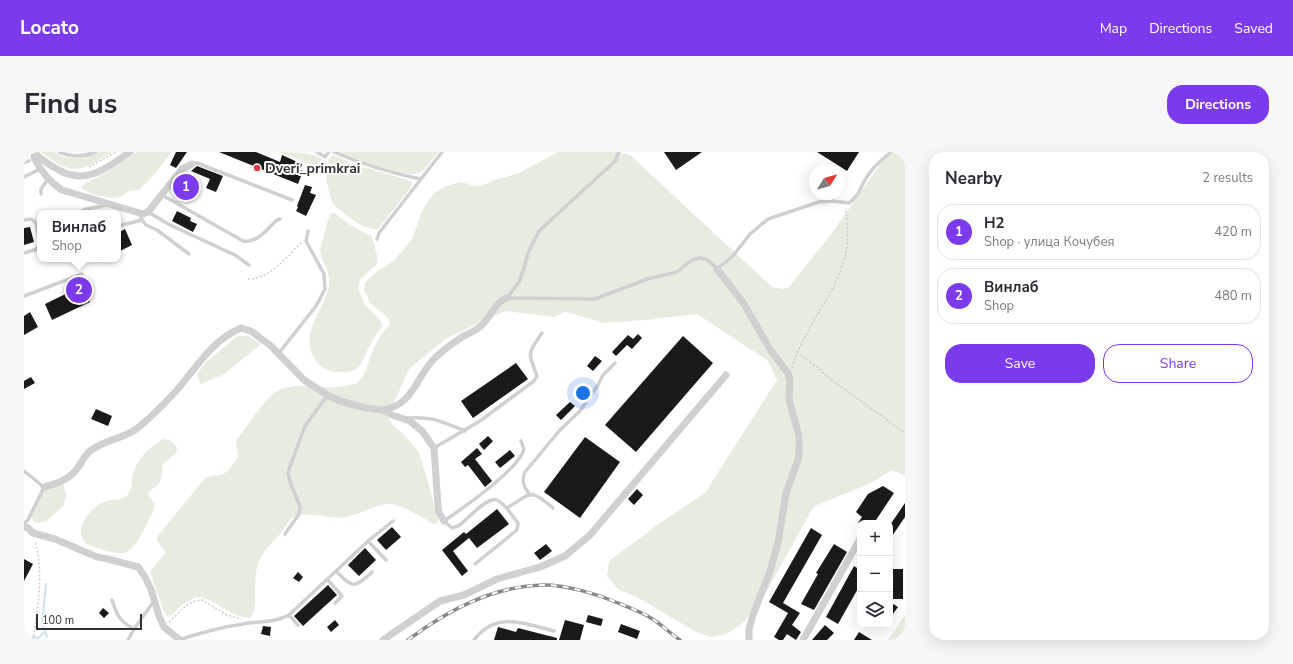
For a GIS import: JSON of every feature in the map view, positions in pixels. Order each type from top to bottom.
[{"type":"street","points":[[32,156],[58,171],[71,176],[84,176],[104,169],[130,152]]},
{"type":"street","points":[[32,156],[48,179],[66,191],[143,214],[148,212],[182,169],[192,164]]},
{"type":"street","points":[[717,269],[744,304],[771,351],[788,373],[790,399],[798,436],[799,452],[796,468],[785,498],[778,543],[768,578],[753,615],[749,629],[749,640]]},
{"type":"street","points":[[44,487],[66,480],[75,471],[87,454],[97,446],[122,438],[137,429],[177,390],[201,359],[230,334],[241,328],[259,337],[279,354],[304,380],[329,396],[340,401],[366,408],[383,410],[391,409],[405,400],[434,358],[454,343],[478,330],[489,314],[500,302],[507,298]]},
{"type":"street","points":[[382,640],[440,601],[464,595],[497,579],[540,568],[565,556],[590,535],[726,375]]},
{"type":"street","points":[[383,410],[392,415],[405,419],[422,431],[434,448],[438,506],[439,513],[444,521]]},
{"type":"street","points":[[24,527],[28,528],[33,533],[55,539],[97,557],[138,567],[151,589],[164,627],[180,640]]},
{"type":"street","points":[[803,640],[857,544]]},
{"type":"lane","points":[[59,152],[77,156],[95,152]]},
{"type":"lane","points":[[317,152],[325,157],[328,152]]},
{"type":"lane","points":[[334,152],[352,160],[389,172],[420,179]]},
{"type":"lane","points":[[377,239],[379,233],[442,152]]},
{"type":"lane","points":[[507,298],[518,282],[528,253],[539,231],[615,161],[619,152]]},
{"type":"lane","points":[[507,298],[595,299],[647,279],[677,272],[696,259],[705,259],[717,269],[732,256],[750,234],[768,219],[819,202],[832,201],[849,203],[859,193],[866,179],[874,168],[891,152]]},
{"type":"lane","points":[[24,163],[32,156]]},
{"type":"lane","points":[[192,164],[197,163],[292,200]]},
{"type":"lane","points":[[24,177],[40,169]]},
{"type":"lane","points":[[41,194],[41,189],[48,179]]},
{"type":"lane","points":[[162,195],[243,241],[250,241],[261,236],[277,220],[280,219]]},
{"type":"lane","points":[[84,210],[113,204]]},
{"type":"lane","points":[[138,212],[146,224],[157,230],[190,254]]},
{"type":"lane","points":[[148,212],[170,225],[235,255],[249,265]]},
{"type":"lane","points":[[24,220],[31,219],[37,226]]},
{"type":"lane","points":[[121,225],[142,220]]},
{"type":"lane","points":[[279,354],[316,306],[325,289],[324,274],[306,238],[308,231]]},
{"type":"lane","points":[[24,253],[37,249]]},
{"type":"lane","points":[[24,296],[82,274]]},
{"type":"lane","points":[[434,448],[480,421],[534,381],[538,376],[530,354],[531,349],[542,333]]},
{"type":"lane","points":[[529,494],[523,485],[522,480],[525,472],[560,430],[580,411],[603,375],[614,364]]},
{"type":"lane","points":[[285,534],[299,514],[300,506],[290,482],[288,472],[305,426],[324,400],[329,396]]},
{"type":"lane","points":[[405,419],[420,417],[434,419],[465,431]]},
{"type":"lane","points":[[475,564],[517,530],[518,523],[507,508],[498,500],[493,499],[486,502],[456,528],[452,528],[444,521],[498,481],[520,458],[524,449],[521,441]]},
{"type":"lane","points":[[24,471],[44,487],[28,520],[24,524]]},
{"type":"lane","points":[[507,508],[529,494],[535,494],[541,497],[553,508]]},
{"type":"lane","points":[[180,640],[222,628],[277,620],[288,614],[368,541],[393,521]]},
{"type":"lane","points":[[368,541],[386,560]]},
{"type":"lane","points":[[336,571],[349,583],[354,585],[360,584],[372,572]]},
{"type":"lane","points":[[328,579],[342,596],[335,603]]},
{"type":"lane","points":[[112,600],[119,617],[124,624],[134,629]]},
{"type":"lane","points":[[128,640],[154,600]]},
{"type":"lane","points":[[288,614],[298,625]]},
{"type":"lane","points":[[474,640],[478,634],[486,628],[502,622],[513,621],[554,631]]},
{"type":"path","points":[[83,170],[116,152]]},
{"type":"path","points":[[788,373],[797,352],[838,276],[845,256],[847,231],[846,203]]},
{"type":"path","points":[[248,279],[257,278],[270,272],[306,238]]},
{"type":"path","points":[[797,352],[826,376],[905,433]]},
{"type":"path","points":[[34,638],[40,585],[40,560],[37,546]]},
{"type":"path","points":[[164,627],[185,607],[199,600],[202,600],[227,615],[254,623]]},
{"type":"shaded area","points":[[41,152],[54,152],[63,157],[81,158],[98,152],[112,152],[92,164],[76,169],[61,165]]},
{"type":"shaded area","points":[[137,152],[171,152],[159,169],[139,190],[129,191],[120,197],[114,198],[94,195],[81,188],[84,184],[106,173]]},
{"type":"shaded area","points":[[279,152],[310,154],[320,158],[323,161],[320,165],[315,166]]},
{"type":"shaded area","points":[[341,152],[438,152],[424,170],[419,173],[412,174],[380,167]]},
{"type":"shaded area","points":[[558,152],[616,152],[630,155],[772,287],[782,289],[788,288],[832,233],[889,152],[905,152],[905,476],[892,470],[869,484],[817,505],[813,508],[760,603],[742,624],[726,634],[710,637],[696,632],[637,597],[619,590],[607,576],[609,561],[660,523],[705,493],[777,380],[768,361],[697,314],[603,323],[564,312],[554,317],[506,311],[447,338],[409,369],[387,415],[391,423],[418,451],[428,481],[438,522],[436,524],[405,508],[389,504],[380,505],[340,518],[303,514],[297,515],[290,520],[260,559],[256,573],[255,606],[250,618],[242,617],[200,597],[184,603],[168,617],[164,612],[150,572],[166,552],[157,541],[157,537],[205,478],[224,474],[231,467],[238,456],[236,441],[260,408],[276,392],[293,386],[339,387],[355,384],[360,380],[381,335],[390,322],[387,317],[370,303],[364,290],[365,283],[375,273],[395,260],[412,239],[422,211],[434,193],[446,186],[461,182],[475,186],[517,174]]},
{"type":"shaded area","points":[[334,155],[351,163],[411,181],[411,187],[378,229],[367,228],[361,225],[350,218],[332,202],[326,171],[330,158]]},
{"type":"shaded area","points":[[331,213],[334,213],[372,237],[378,259],[377,264],[361,278],[358,288],[365,305],[380,320],[383,326],[375,337],[359,367],[344,372],[329,371],[320,366],[311,352],[309,342],[314,323],[329,285],[329,275],[320,250]]},
{"type":"shaded area","points":[[238,336],[248,336],[261,344],[223,375],[200,384],[197,374],[207,361]]},
{"type":"shaded area","points":[[164,439],[171,441],[177,448],[176,453],[163,464],[159,483],[149,491],[149,496],[155,505],[154,509],[142,534],[134,546],[125,553],[117,553],[86,544],[81,532],[82,525],[87,516],[98,505],[110,500],[122,499],[129,494],[136,465],[148,450]]},
{"type":"shaded area","points":[[46,482],[63,482],[66,495],[64,505],[47,521],[39,523],[34,522],[31,517],[43,484]]},
{"type":"shaded area","points":[[905,615],[905,640],[888,640]]},
{"type":"building","points":[[176,152],[187,152],[176,168],[170,165]]},
{"type":"building","points":[[219,152],[256,152],[280,162],[282,155],[302,164],[300,170],[303,171],[298,184]]},
{"type":"building","points":[[664,152],[702,152],[676,170]]},
{"type":"building","points":[[817,152],[859,152],[847,171],[845,170],[845,164],[836,164]]},
{"type":"building","points":[[197,166],[223,176],[216,192],[206,188],[210,179],[191,171]]},
{"type":"building","points":[[305,185],[312,187],[310,193],[316,195],[306,216],[296,211]]},
{"type":"building","points":[[177,211],[191,218],[190,221],[197,224],[193,232],[172,221]]},
{"type":"building","points":[[30,227],[34,242],[24,245],[24,228]]},
{"type":"building","points":[[125,229],[132,245],[121,250],[121,231]]},
{"type":"building","points":[[82,286],[90,302],[52,320],[45,304]]},
{"type":"building","points":[[30,312],[38,327],[24,335],[24,316]]},
{"type":"building","points":[[638,334],[642,338],[632,349],[627,345],[616,356],[612,352],[628,335],[633,339]]},
{"type":"building","points":[[683,336],[713,363],[636,452],[605,425]]},
{"type":"building","points":[[595,356],[602,361],[593,371],[587,366]]},
{"type":"building","points":[[516,363],[528,379],[473,418],[461,401]]},
{"type":"building","points":[[31,377],[35,383],[24,389],[24,381]]},
{"type":"building","points":[[570,402],[575,406],[561,420],[556,415]]},
{"type":"building","points":[[96,409],[112,416],[108,426],[91,419]]},
{"type":"building","points":[[488,436],[493,441],[484,450],[479,444]]},
{"type":"building","points":[[585,437],[620,462],[580,518],[544,492]]},
{"type":"building","points":[[477,448],[482,454],[475,459],[492,481],[485,487],[468,465],[465,467],[461,462]]},
{"type":"building","points":[[510,450],[515,456],[500,468],[495,462]]},
{"type":"building","points":[[883,486],[894,493],[876,520],[860,520],[862,517],[856,512],[868,494]]},
{"type":"building","points":[[637,489],[643,495],[634,505],[628,499]]},
{"type":"building","points":[[905,503],[905,517],[893,535],[893,521]]},
{"type":"building","points":[[497,509],[509,524],[477,548],[469,538],[453,551],[468,571],[462,576],[442,550],[464,532],[466,534]]},
{"type":"building","points":[[392,527],[401,537],[386,550],[377,540]]},
{"type":"building","points":[[811,528],[822,535],[783,603],[800,613],[792,625],[801,632],[796,640],[787,634],[783,640],[779,640],[774,637],[788,613],[769,602]]},
{"type":"building","points":[[546,544],[552,551],[540,560],[534,553]]},
{"type":"building","points":[[834,544],[847,552],[814,610],[801,604],[818,574],[816,573]]},
{"type":"building","points":[[365,548],[376,560],[359,576],[348,565]]},
{"type":"building","points":[[24,559],[33,564],[24,581]]},
{"type":"building","points":[[854,566],[857,568],[857,590],[838,624],[826,617]]},
{"type":"building","points":[[893,569],[903,569],[903,599],[893,599]]},
{"type":"building","points":[[298,572],[303,577],[299,582],[293,578]]},
{"type":"building","points":[[328,585],[337,595],[303,626],[294,616]]},
{"type":"building","points":[[893,604],[898,607],[893,614]]},
{"type":"building","points":[[103,608],[109,613],[104,618],[99,613]]},
{"type":"building","points":[[588,615],[603,619],[601,626],[586,622]]},
{"type":"building","points":[[335,620],[339,625],[331,632],[327,627]]},
{"type":"building","points":[[565,620],[584,625],[580,640],[559,640]]},
{"type":"building","points":[[621,624],[640,631],[637,639],[618,632]]},
{"type":"building","points":[[825,625],[834,633],[827,640],[812,640]]},
{"type":"building","points":[[263,626],[271,627],[270,636],[261,634]]},
{"type":"building","points":[[498,627],[516,632],[518,628],[557,638],[557,640],[494,640]]},
{"type":"building","points":[[859,632],[872,640],[854,640]]},
{"type":"waterway","points":[[46,584],[42,624],[47,637]]},
{"type":"waterway","points":[[32,637],[38,638],[45,632]]},
{"type":"railway","points":[[408,640],[423,629],[455,610],[489,595],[525,586],[544,585],[553,585],[582,591],[601,596],[632,608],[650,617],[680,640]]},
{"type":"place","name":"Dveri_primkrai","points":[[257,168]]},
{"type":"place","name":"H2","points":[[186,187]]},
{"type":"place","name":"Винлаб","points":[[79,290]]}]
